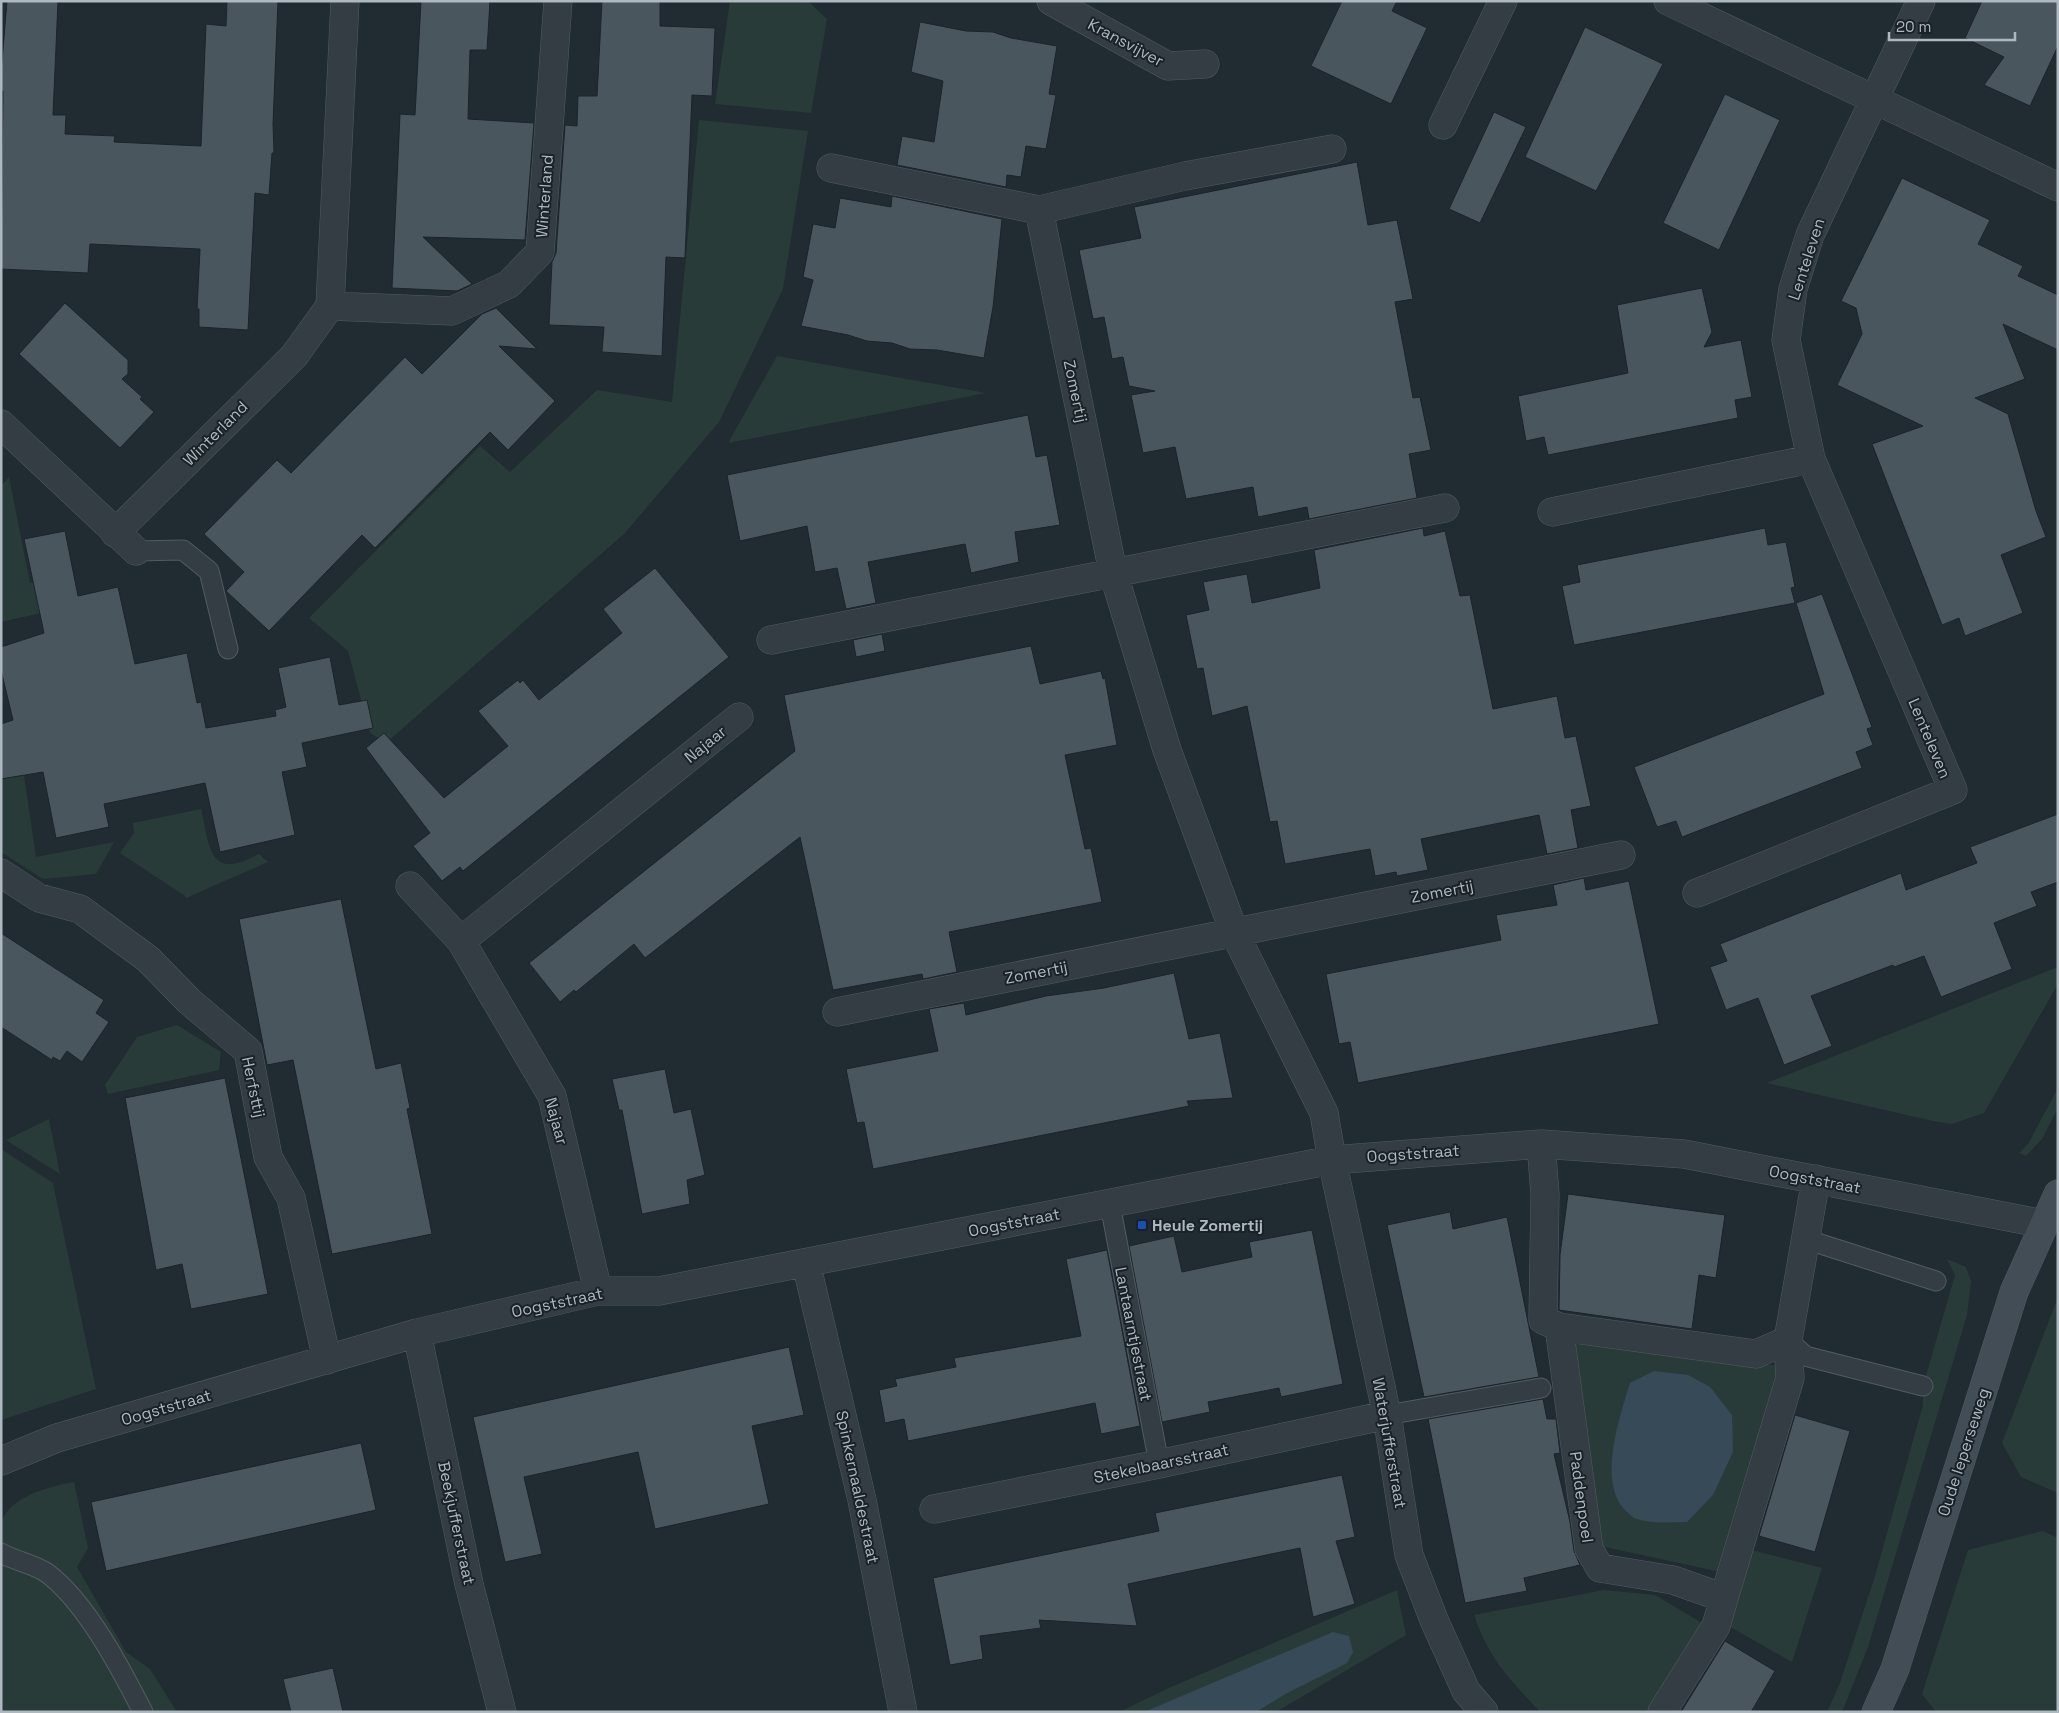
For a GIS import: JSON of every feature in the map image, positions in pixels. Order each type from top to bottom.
[{"type":"street","points":[[330,306],[345,1]]},
{"type":"street","name":"Winterland","points":[[115,532],[294,356],[330,306],[452,310],[509,284],[540,252],[558,1]]},
{"type":"street","name":"Kransvijver","points":[[1052,1],[1168,66],[1205,64]]},
{"type":"street","points":[[1443,126],[1503,1]]},
{"type":"street","points":[[1668,1],[2058,187]]},
{"type":"street","name":"Lenteleven","points":[[1697,893],[1953,790],[1811,459],[1786,340],[1793,289],[1810,235],[1920,1]]},
{"type":"street","points":[[831,168],[1039,210],[1185,176],[1332,149]]},
{"type":"street","name":"Zomertij","points":[[1039,210],[1113,572],[1167,750],[1234,932],[1324,1113],[1332,1160]]},
{"type":"street","points":[[1,424],[136,551]]},
{"type":"street","points":[[1552,512],[1811,459]]},
{"type":"street","points":[[771,640],[1445,508]]},
{"type":"street","name":"Najaar","points":[[461,941],[739,717]]},
{"type":"street","name":"Zomertij","points":[[837,1012],[1620,855]]},
{"type":"street","name":"Herfsttij","points":[[1,873],[39,898],[80,909],[148,959],[189,1001],[248,1052],[268,1157],[291,1198],[327,1360]]},
{"type":"street","name":"Najaar","points":[[410,886],[461,941],[552,1096],[598,1291]]},
{"type":"street","points":[[1540,1144],[1544,1194],[1543,1320],[1559,1328],[1756,1354],[1788,1340]]},
{"type":"street","name":"Oogststraat","points":[[1,1461],[57,1438],[417,1333],[598,1291],[660,1291],[1332,1160],[1540,1144],[1684,1154],[2044,1224]]},
{"type":"street","name":"Waterjufferstraat","points":[[1332,1160],[1387,1415],[1409,1555],[1434,1620],[1466,1692],[1484,1712]]},
{"type":"street","points":[[1662,1712],[1716,1626],[1790,1378],[1788,1340],[1816,1179]]},
{"type":"street","name":"Oude Ieperseweg","points":[[1877,1711],[1895,1669],[2014,1292],[2058,1194]]},
{"type":"street","name":"Spinkernaaldestraat","points":[[806,1263],[862,1500],[904,1712]]},
{"type":"street","name":"Paddenpoel","points":[[1559,1328],[1589,1549],[1600,1568],[1673,1580],[1724,1598]]},
{"type":"street","name":"Beekjufferstraat","points":[[417,1333],[469,1584],[502,1712]]},
{"type":"street","name":"Stekelbaarsstraat","points":[[934,1509],[1159,1464],[1387,1415]]},
{"type":"lane","points":[[136,551],[183,550],[209,571],[228,649]]},
{"type":"lane","name":"Lantaarntjestraat","points":[[1110,1204],[1159,1464]]},
{"type":"lane","points":[[1805,1239],[1936,1281]]},
{"type":"lane","points":[[1788,1340],[1806,1356],[1923,1386]]},
{"type":"lane","points":[[1387,1415],[1541,1388]]},
{"type":"lane","points":[[1,1553],[45,1572],[61,1585],[82,1610],[118,1664],[143,1712]]},
{"type":"green space","points":[[730,1],[801,1],[810,3],[827,19],[811,113],[715,104]]},
{"type":"green space","points":[[699,120],[808,131],[783,289],[719,422],[625,533],[386,743],[370,733],[348,651],[309,618],[480,446],[510,472],[597,390],[672,402]]},
{"type":"green space","points":[[777,356],[986,393],[728,443]]},
{"type":"green space","points":[[9,477],[30,583],[56,578],[63,608],[1,622],[1,486]]},
{"type":"green space","points":[[24,776],[36,857],[114,842],[96,874],[43,879],[1,852],[1,779]]},
{"type":"green space","points":[[201,809],[210,847],[214,856],[221,862],[230,864],[242,862],[259,854],[268,862],[186,898],[120,853],[134,833],[133,823]]},
{"type":"green space","points":[[2058,967],[2058,984],[1984,1113],[1952,1124],[1767,1083]]},
{"type":"green space","points":[[177,1025],[221,1052],[219,1070],[108,1094],[105,1085],[137,1037]]},
{"type":"green space","points":[[2058,1088],[2058,1108],[2042,1139],[2026,1156],[2019,1153],[2028,1144]]},
{"type":"green space","points":[[49,1119],[60,1174],[6,1140]]},
{"type":"green space","points":[[1,1149],[53,1183],[96,1389],[1,1420]]},
{"type":"green space","points":[[1947,1259],[1966,1267],[1971,1281],[1967,1315],[1868,1647],[1842,1712],[1827,1712],[1840,1683],[1875,1576],[1923,1405],[1923,1386],[1955,1275]]},
{"type":"green space","points":[[2058,1297],[2058,1493],[2021,1477],[2002,1443]]},
{"type":"green space","points":[[1570,1337],[1778,1366],[1721,1572],[1600,1546]]},
{"type":"green space","points":[[74,1482],[88,1548],[77,1567],[126,1652],[150,1669],[177,1712],[1,1712],[1,1522],[6,1513],[22,1499],[43,1490]]},
{"type":"green space","points":[[2043,1531],[2058,1538],[2058,1712],[1936,1712],[1922,1694],[1968,1550]]},
{"type":"green space","points":[[1748,1549],[1822,1568],[1792,1662],[1727,1625]]},
{"type":"green space","points":[[1397,1590],[1406,1635],[1276,1712],[1119,1712],[1171,1687]]},
{"type":"green space","points":[[1604,1590],[1655,1595],[1702,1623],[1647,1712],[1540,1712],[1509,1678],[1493,1656],[1474,1615]]},
{"type":"water","points":[[1654,1371],[1688,1375],[1710,1387],[1732,1415],[1733,1452],[1713,1495],[1687,1522],[1656,1522],[1634,1518],[1625,1510],[1617,1498],[1613,1483],[1613,1448],[1630,1383]]},
{"type":"water","points":[[1333,1632],[1349,1636],[1353,1652],[1347,1663],[1287,1693],[1256,1712],[1144,1712]]},
{"type":"building","points":[[7,1],[58,1],[53,115],[66,115],[65,134],[115,136],[114,142],[201,146],[206,24],[226,26],[227,1],[278,1],[273,124],[274,153],[272,153],[269,195],[255,193],[248,330],[199,327],[199,309],[197,309],[200,249],[90,244],[88,273],[1,269],[3,91],[1,91],[1,73]]},
{"type":"building","points":[[421,1],[490,1],[487,50],[470,50],[468,119],[534,123],[525,240],[423,237],[472,284],[457,291],[392,288],[400,114],[415,115]]},
{"type":"building","points":[[602,1],[660,1],[660,26],[715,28],[712,96],[692,95],[685,258],[666,257],[662,356],[602,352],[604,327],[549,325],[552,262],[556,253],[565,125],[577,126],[578,96],[597,96]]},
{"type":"building","points":[[1342,1],[1397,1],[1392,11],[1427,28],[1391,104],[1311,66]]},
{"type":"building","points":[[1982,1],[2058,1],[2058,46],[2030,106],[1984,85],[2004,57],[1965,38]]},
{"type":"building","points":[[920,22],[966,31],[993,32],[1011,38],[1057,46],[1049,94],[1056,95],[1046,149],[1026,146],[1021,177],[1007,175],[1006,187],[897,165],[902,136],[934,142],[943,81],[911,72]]},
{"type":"building","points":[[1585,27],[1663,64],[1596,191],[1525,157]]},
{"type":"building","points":[[1725,94],[1780,120],[1719,250],[1663,223]]},
{"type":"building","points":[[1494,112],[1526,127],[1480,223],[1449,209]]},
{"type":"building","points":[[1357,162],[1368,225],[1397,220],[1413,299],[1395,302],[1413,398],[1420,397],[1431,450],[1409,454],[1417,498],[1309,519],[1307,507],[1258,517],[1253,487],[1186,499],[1175,447],[1143,453],[1131,395],[1155,391],[1129,386],[1123,357],[1112,359],[1104,317],[1093,319],[1079,250],[1141,238],[1134,207]]},
{"type":"building","points":[[1902,178],[1990,220],[1978,244],[2023,266],[2018,276],[2058,295],[2058,350],[2003,324],[2025,379],[1975,398],[2008,414],[2036,511],[2046,537],[2001,555],[2023,613],[1965,636],[1959,618],[1942,625],[1872,444],[1923,426],[1837,385],[1862,334],[1856,308],[1841,301]]},
{"type":"building","points":[[892,196],[1002,219],[993,307],[984,358],[937,350],[910,349],[892,343],[867,341],[848,335],[801,326],[813,280],[803,277],[813,224],[835,228],[840,198],[891,207]]},
{"type":"building","points":[[1702,288],[1712,332],[1704,347],[1741,340],[1752,397],[1735,400],[1738,418],[1548,455],[1544,437],[1526,441],[1518,396],[1628,373],[1617,305]]},
{"type":"building","points":[[65,303],[128,360],[128,374],[122,379],[142,397],[140,399],[154,412],[120,448],[19,354]]},
{"type":"building","points":[[496,308],[537,349],[499,346],[555,401],[508,450],[490,432],[375,548],[362,535],[269,631],[226,591],[244,572],[204,534],[277,460],[291,473],[405,357],[422,374],[482,314]]},
{"type":"building","points":[[1028,415],[1036,457],[1047,455],[1060,525],[1015,532],[1019,562],[971,573],[965,544],[868,562],[876,603],[846,609],[837,568],[815,572],[807,526],[740,541],[727,475]]},
{"type":"building","points":[[1423,528],[1424,536],[1445,531],[1460,596],[1470,595],[1493,709],[1557,696],[1565,738],[1576,736],[1591,806],[1571,810],[1578,848],[1547,854],[1539,815],[1421,839],[1428,870],[1397,876],[1396,872],[1375,876],[1370,849],[1285,864],[1277,821],[1270,822],[1247,706],[1212,716],[1203,668],[1197,669],[1186,615],[1209,610],[1203,582],[1247,574],[1252,603],[1320,588],[1314,550]]},
{"type":"building","points":[[1765,528],[1768,545],[1786,542],[1795,587],[1791,588],[1795,603],[1574,645],[1562,586],[1580,582],[1577,565]]},
{"type":"building","points":[[65,531],[78,596],[118,587],[135,664],[187,653],[197,703],[201,702],[206,728],[276,716],[275,710],[286,707],[278,668],[330,657],[339,705],[367,700],[373,728],[302,743],[307,767],[282,772],[295,835],[220,852],[205,783],[104,804],[109,827],[56,838],[43,772],[1,779],[1,724],[13,720],[1,670],[1,647],[44,633],[24,539]]},
{"type":"building","points":[[655,568],[729,657],[463,871],[460,867],[442,881],[413,846],[430,833],[366,748],[384,733],[444,798],[508,746],[478,711],[518,680],[520,683],[523,680],[539,700],[622,633],[603,609]]},
{"type":"building","points":[[1822,594],[1872,727],[1867,729],[1873,745],[1856,752],[1862,768],[1682,837],[1676,821],[1657,827],[1634,767],[1824,694],[1796,603]]},
{"type":"building","points":[[882,634],[885,651],[856,657],[853,640]]},
{"type":"building","points":[[1031,646],[1040,684],[1101,671],[1103,679],[1105,678],[1117,745],[1065,755],[1085,849],[1091,848],[1102,902],[949,932],[957,972],[923,979],[922,974],[833,990],[800,837],[645,958],[634,944],[576,992],[574,990],[560,1002],[529,963],[795,751],[784,695]]},
{"type":"building","points":[[2058,814],[2058,882],[2031,892],[2037,906],[1994,923],[2012,969],[1941,997],[1924,956],[1894,967],[1893,965],[1811,996],[1832,1046],[1784,1065],[1758,998],[1726,1010],[1710,967],[1727,961],[1720,944],[1901,873],[1906,890],[1977,863],[1970,847]]},
{"type":"building","points":[[1584,878],[1586,890],[1629,881],[1659,1024],[1358,1083],[1350,1042],[1339,1044],[1326,974],[1501,940],[1496,915],[1557,905],[1553,885]]},
{"type":"building","points":[[341,899],[376,1069],[401,1063],[410,1108],[407,1109],[432,1234],[332,1254],[293,1060],[267,1065],[239,919]]},
{"type":"building","points":[[1,933],[104,1000],[96,1013],[109,1022],[82,1062],[67,1051],[60,1061],[53,1057],[52,1060],[1,1027]]},
{"type":"building","points":[[1174,973],[1189,1039],[1220,1033],[1233,1098],[1187,1101],[1189,1106],[873,1169],[864,1122],[857,1123],[846,1069],[938,1051],[929,1009],[964,1003],[966,1015],[1046,996],[1104,988]]},
{"type":"building","points":[[665,1069],[674,1113],[691,1109],[705,1175],[687,1180],[690,1204],[642,1214],[622,1110],[619,1110],[612,1079]]},
{"type":"building","points":[[225,1078],[268,1294],[191,1309],[182,1264],[156,1270],[125,1098]]},
{"type":"building","points":[[1568,1194],[1725,1215],[1716,1278],[1699,1275],[1692,1329],[1559,1310],[1560,1255]]},
{"type":"building","points":[[1450,1212],[1453,1229],[1507,1217],[1539,1377],[1424,1397],[1387,1225]]},
{"type":"building","points":[[1312,1230],[1343,1384],[1281,1397],[1279,1388],[1208,1402],[1210,1412],[1162,1422],[1129,1246],[1174,1236],[1182,1272],[1252,1257],[1249,1242]]},
{"type":"building","points":[[1107,1250],[1140,1426],[1101,1434],[1095,1403],[908,1441],[904,1419],[885,1423],[879,1390],[897,1386],[895,1379],[956,1367],[954,1358],[1081,1336],[1066,1259]]},
{"type":"building","points":[[789,1347],[804,1415],[752,1426],[769,1504],[655,1529],[638,1452],[524,1477],[542,1554],[505,1562],[473,1417]]},
{"type":"building","points":[[1543,1399],[1547,1419],[1556,1419],[1560,1453],[1554,1454],[1570,1522],[1574,1551],[1580,1565],[1524,1578],[1527,1591],[1465,1603],[1428,1419]]},
{"type":"building","points":[[1795,1415],[1850,1431],[1815,1552],[1759,1536]]},
{"type":"building","points":[[361,1443],[376,1510],[106,1571],[91,1502]]},
{"type":"building","points":[[1342,1475],[1355,1537],[1336,1541],[1355,1604],[1313,1617],[1300,1548],[1128,1584],[1137,1626],[1039,1620],[1041,1628],[980,1636],[983,1659],[950,1665],[933,1578],[1159,1531],[1155,1513]]},
{"type":"building","points":[[1725,1641],[1775,1671],[1751,1712],[1681,1712]]},
{"type":"building","points":[[333,1668],[343,1712],[291,1712],[283,1679]]},
{"type":"place","name":"Heule Zomertij","points":[[1142,1225]]}]
